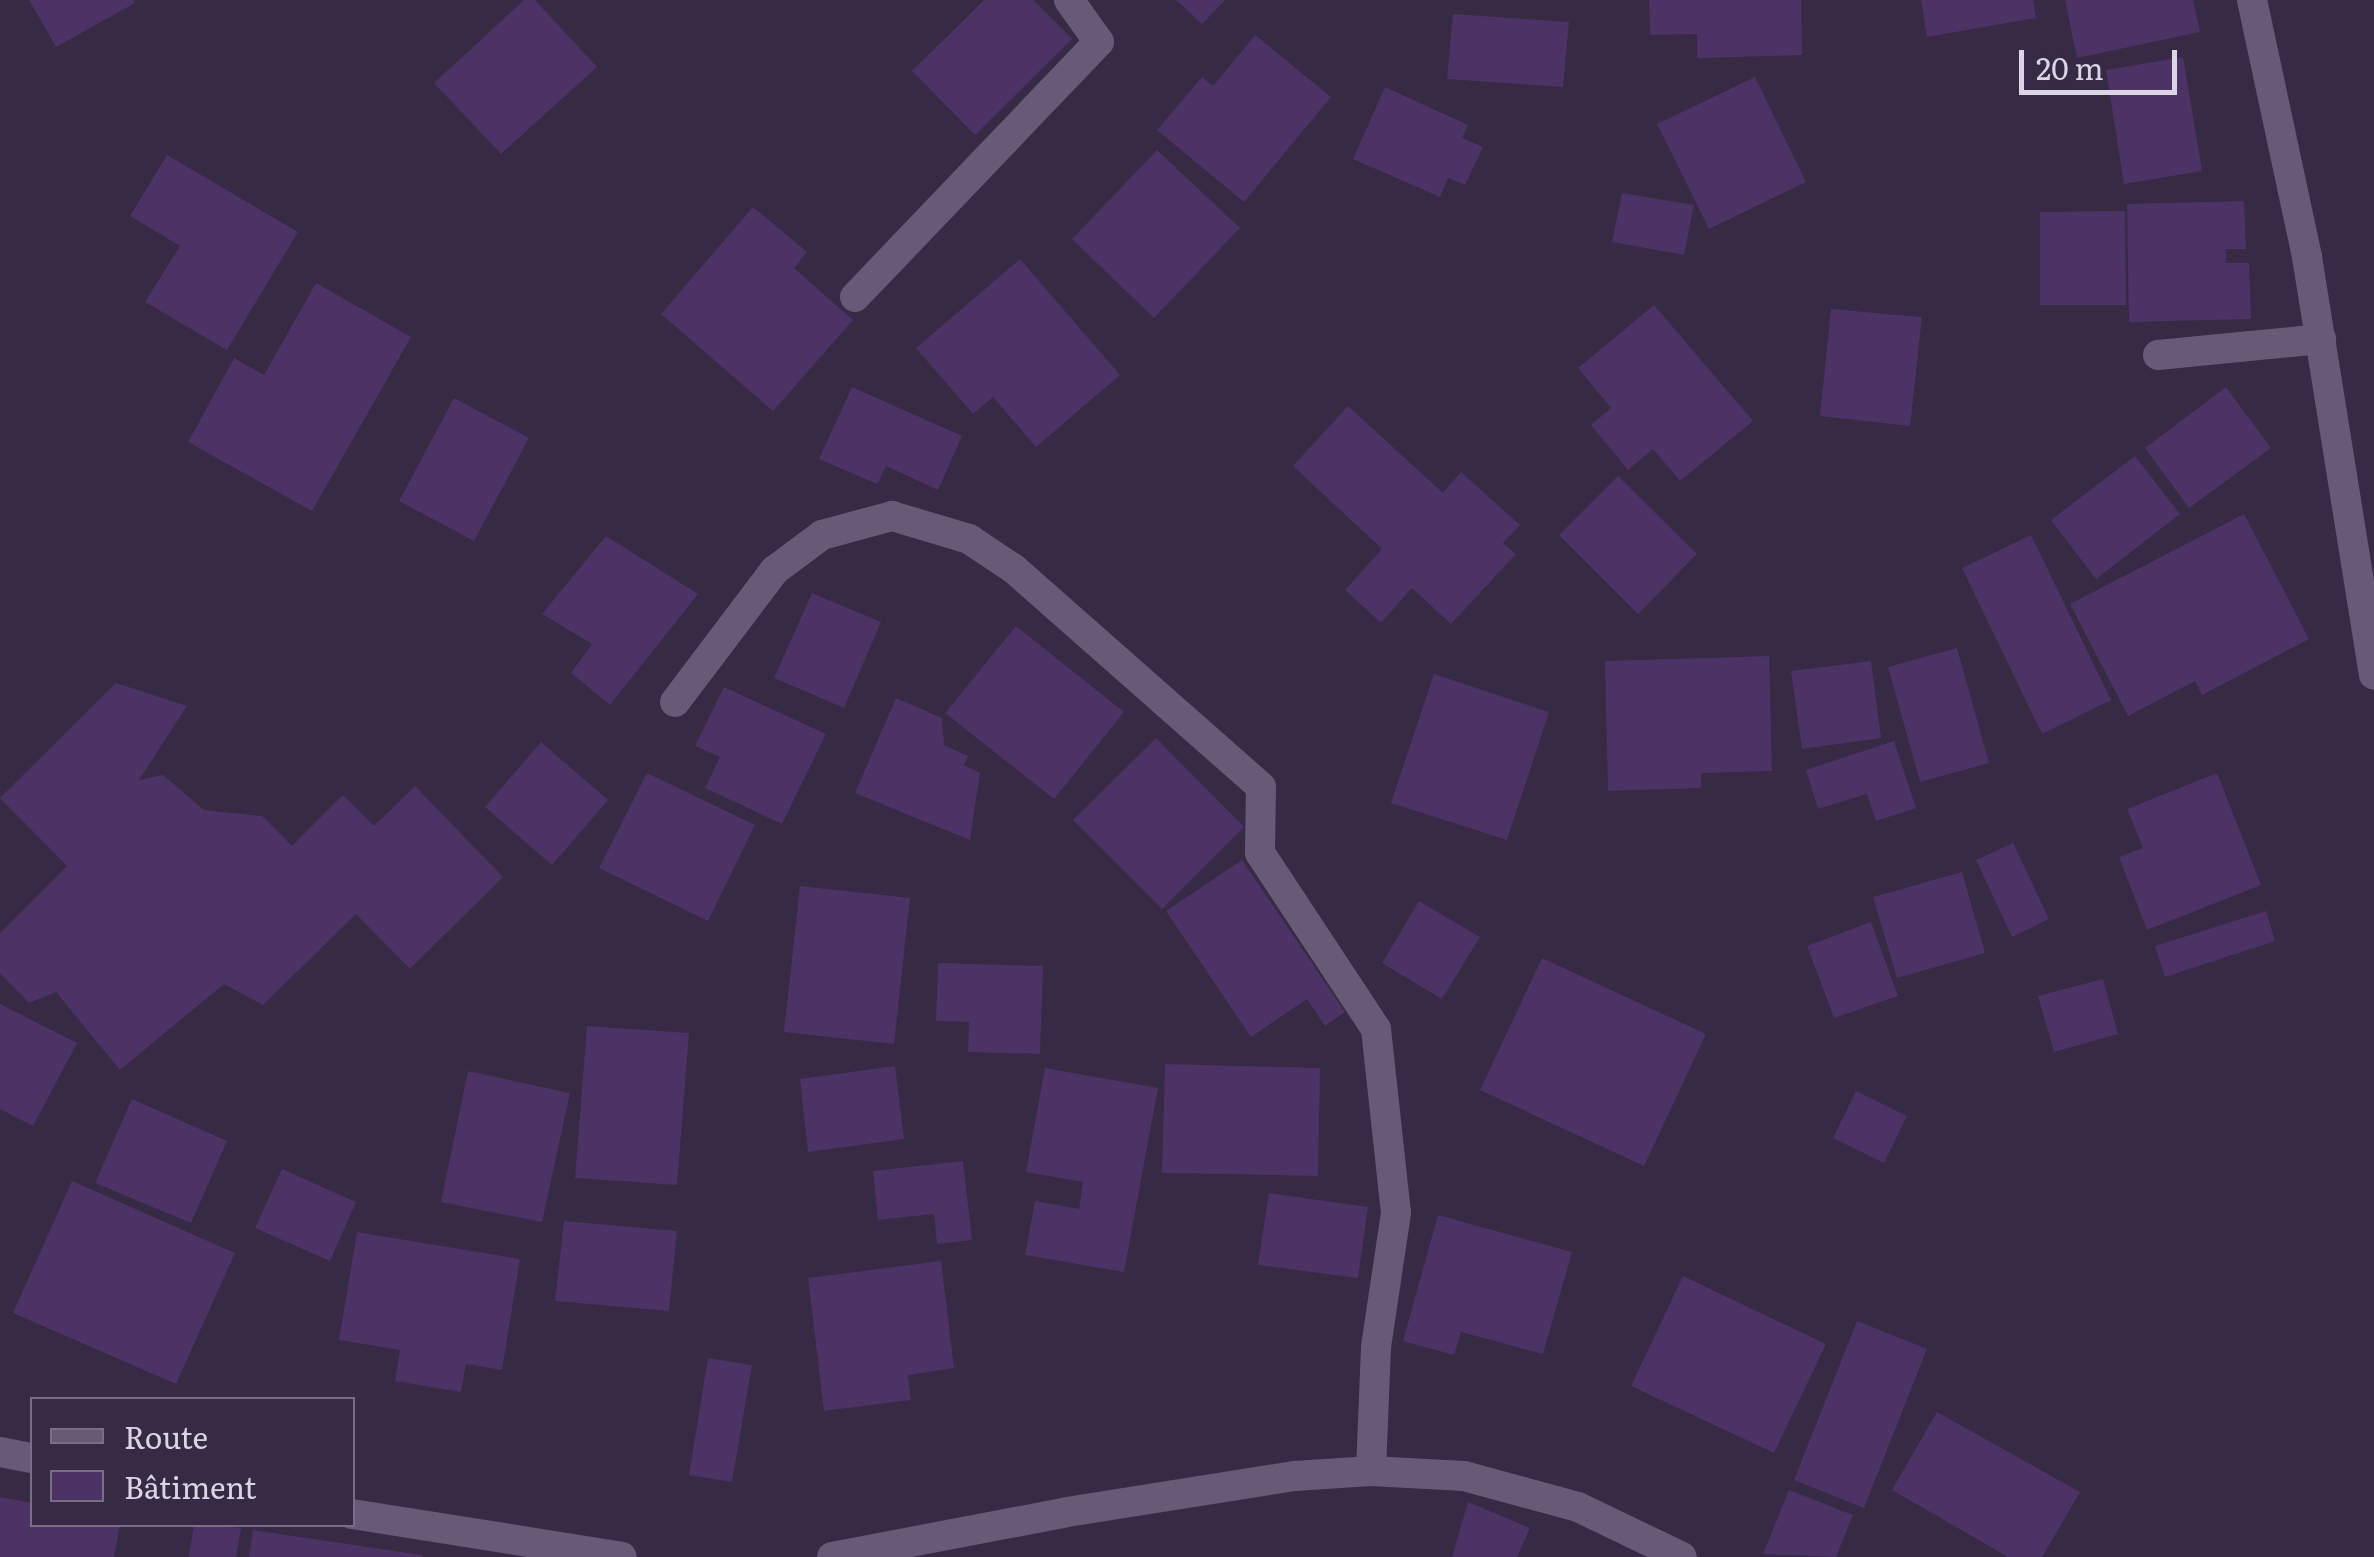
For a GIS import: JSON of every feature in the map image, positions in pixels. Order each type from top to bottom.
[{"type":"street","points":[[855,297],[1099,42],[1069,0]]},
{"type":"street","points":[[2252,0],[2321,339],[2374,675]]},
{"type":"street","points":[[2158,356],[2321,339]]},
{"type":"street","points":[[675,702],[776,570],[822,535],[892,516],[969,539],[1014,569],[1261,787],[1260,853],[1376,1029],[1396,1213],[1376,1347],[1371,1471]]},
{"type":"street","points":[[0,1452],[30,1458]]},
{"type":"street","points":[[832,1557],[1067,1512],[1295,1476],[1371,1471],[1464,1476],[1578,1507],[1682,1557]]},
{"type":"street","points":[[355,1514],[622,1557]]},
{"type":"building","points":[[29,0],[133,0],[135,3],[56,47]]},
{"type":"building","points":[[524,0],[535,0],[597,67],[501,154],[434,83]]},
{"type":"building","points":[[984,0],[1033,0],[1072,39],[975,135],[912,71]]},
{"type":"building","points":[[1176,0],[1225,0],[1202,24]]},
{"type":"building","points":[[1649,0],[1801,0],[1802,55],[1697,58],[1697,34],[1650,35]]},
{"type":"building","points":[[1921,0],[2033,0],[2036,18],[1927,37]]},
{"type":"building","points":[[2065,0],[2193,0],[2200,32],[2077,58]]},
{"type":"building","points":[[1453,14],[1569,22],[1563,87],[1447,79]]},
{"type":"building","points":[[1255,35],[1331,97],[1244,202],[1157,130],[1202,77],[1213,86]]},
{"type":"building","points":[[2183,57],[2202,171],[2124,184],[2106,70]]},
{"type":"building","points":[[1755,77],[1806,182],[1709,229],[1657,124]]},
{"type":"building","points":[[1385,87],[1468,125],[1462,138],[1483,147],[1465,185],[1448,178],[1440,197],[1353,159]]},
{"type":"building","points":[[1157,150],[1240,228],[1154,318],[1072,239]]},
{"type":"building","points":[[167,155],[298,232],[227,350],[145,302],[180,246],[130,216]]},
{"type":"building","points":[[1622,193],[1694,205],[1684,255],[1612,242]]},
{"type":"building","points":[[2244,201],[2246,249],[2226,249],[2226,263],[2249,263],[2251,319],[2129,322],[2127,204]]},
{"type":"building","points":[[753,207],[807,252],[794,268],[853,320],[773,411],[661,314]]},
{"type":"building","points":[[2125,211],[2126,305],[2040,305],[2040,212]]},
{"type":"building","points":[[1020,259],[1120,375],[1036,447],[993,397],[973,414],[916,348]]},
{"type":"building","points":[[316,283],[411,337],[312,511],[188,442],[234,358],[264,375]]},
{"type":"building","points":[[1654,305],[1753,421],[1680,481],[1653,449],[1628,470],[1591,425],[1611,408],[1578,368]]},
{"type":"building","points":[[1831,309],[1922,317],[1910,426],[1820,416]]},
{"type":"building","points":[[852,387],[962,436],[938,490],[886,466],[877,484],[819,459]]},
{"type":"building","points":[[2226,387],[2271,448],[2189,508],[2145,448]]},
{"type":"building","points":[[454,398],[529,438],[474,541],[399,501]]},
{"type":"building","points":[[1348,406],[1443,493],[1461,472],[1520,525],[1503,543],[1516,554],[1451,624],[1412,588],[1381,623],[1345,590],[1382,549],[1293,466]]},
{"type":"building","points":[[2135,456],[2180,514],[2096,579],[2051,520]]},
{"type":"building","points":[[1618,476],[1697,554],[1638,614],[1559,535]]},
{"type":"building","points":[[2244,514],[2309,639],[2202,695],[2195,681],[2128,716],[2070,604]]},
{"type":"building","points":[[2031,535],[2111,700],[2042,734],[1962,568]]},
{"type":"building","points":[[606,536],[698,594],[610,705],[571,673],[592,644],[542,614]]},
{"type":"building","points":[[812,593],[881,622],[844,708],[774,678]]},
{"type":"building","points":[[1016,626],[1124,712],[1054,799],[945,713]]},
{"type":"building","points":[[1957,648],[1989,763],[1920,782],[1888,667]]},
{"type":"building","points":[[1769,656],[1772,771],[1701,773],[1701,788],[1608,791],[1605,661]]},
{"type":"building","points":[[1871,661],[1881,738],[1802,749],[1791,671]]},
{"type":"building","points":[[1434,674],[1549,712],[1507,840],[1391,803]]},
{"type":"building","points":[[116,683],[187,706],[139,780],[163,775],[204,810],[262,816],[292,846],[343,795],[374,826],[415,786],[503,877],[410,969],[356,914],[263,1005],[224,984],[120,1070],[56,992],[29,1003],[0,973],[0,933],[67,866],[0,798]]},
{"type":"building","points":[[724,687],[826,734],[782,824],[705,788],[720,757],[695,746]]},
{"type":"building","points":[[896,698],[942,718],[944,745],[968,756],[964,765],[980,773],[970,840],[855,793]]},
{"type":"building","points":[[1156,738],[1244,827],[1162,909],[1073,820]]},
{"type":"building","points":[[1894,741],[1916,808],[1876,821],[1867,794],[1818,809],[1806,770]]},
{"type":"building","points":[[541,742],[608,800],[552,865],[485,807]]},
{"type":"building","points":[[647,773],[755,825],[708,921],[599,868]]},
{"type":"building","points":[[2217,773],[2261,885],[2147,930],[2119,857],[2143,848],[2127,809]]},
{"type":"building","points":[[2013,843],[2049,919],[2012,937],[1976,860]]},
{"type":"building","points":[[1242,860],[1345,1012],[1325,1026],[1307,999],[1251,1037],[1166,911]]},
{"type":"building","points":[[1962,872],[1985,953],[1897,978],[1873,897]]},
{"type":"building","points":[[800,886],[910,898],[894,1044],[784,1032]]},
{"type":"building","points":[[1419,901],[1480,937],[1442,999],[1382,963]]},
{"type":"building","points":[[2266,911],[2275,941],[2165,977],[2155,946]]},
{"type":"building","points":[[1871,922],[1898,996],[1834,1018],[1807,946]]},
{"type":"building","points":[[1542,958],[1706,1034],[1644,1166],[1480,1090]]},
{"type":"building","points":[[938,963],[1043,966],[1040,1054],[968,1052],[969,1022],[936,1021]]},
{"type":"building","points":[[2103,979],[2118,1034],[2054,1052],[2038,996]]},
{"type":"building","points":[[0,1004],[77,1043],[33,1126],[0,1109]]},
{"type":"building","points":[[587,1026],[689,1033],[677,1185],[575,1178]]},
{"type":"building","points":[[1165,1064],[1320,1068],[1318,1176],[1162,1173]]},
{"type":"building","points":[[895,1066],[904,1139],[808,1152],[800,1079]]},
{"type":"building","points":[[1045,1068],[1158,1088],[1124,1272],[1025,1255],[1035,1201],[1079,1209],[1083,1182],[1026,1172]]},
{"type":"building","points":[[468,1071],[570,1093],[542,1222],[441,1202]]},
{"type":"building","points":[[1856,1091],[1907,1116],[1884,1163],[1833,1138]]},
{"type":"building","points":[[132,1099],[227,1141],[191,1223],[95,1183]]},
{"type":"building","points":[[963,1161],[972,1240],[937,1244],[934,1214],[878,1220],[873,1171]]},
{"type":"building","points":[[282,1169],[356,1202],[330,1261],[255,1228]]},
{"type":"building","points":[[72,1181],[235,1253],[176,1384],[13,1313]]},
{"type":"building","points":[[1269,1193],[1368,1207],[1358,1278],[1258,1265]]},
{"type":"building","points":[[1438,1215],[1572,1252],[1543,1354],[1461,1332],[1454,1355],[1403,1341]]},
{"type":"building","points":[[564,1221],[677,1231],[669,1311],[555,1301]]},
{"type":"building","points":[[357,1232],[520,1259],[502,1370],[466,1364],[461,1392],[395,1381],[400,1350],[339,1340]]},
{"type":"building","points":[[941,1261],[954,1368],[908,1375],[911,1400],[824,1411],[808,1278]]},
{"type":"building","points":[[1683,1276],[1826,1344],[1774,1453],[1631,1386]]},
{"type":"building","points":[[1857,1321],[1927,1349],[1864,1508],[1794,1480]]},
{"type":"building","points":[[708,1358],[752,1365],[732,1482],[689,1475]]},
{"type":"building","points":[[1937,1412],[2080,1492],[2042,1557],[2008,1557],[1892,1490]]},
{"type":"building","points":[[1789,1490],[1853,1515],[1836,1557],[1763,1554]]},
{"type":"building","points":[[0,1497],[30,1503],[30,1527],[119,1527],[114,1557],[0,1557]]},
{"type":"building","points":[[1468,1502],[1530,1528],[1517,1557],[1452,1557]]},
{"type":"building","points":[[194,1527],[241,1528],[236,1557],[189,1557]]},
{"type":"building","points":[[253,1530],[422,1555],[422,1557],[249,1557]]}]
